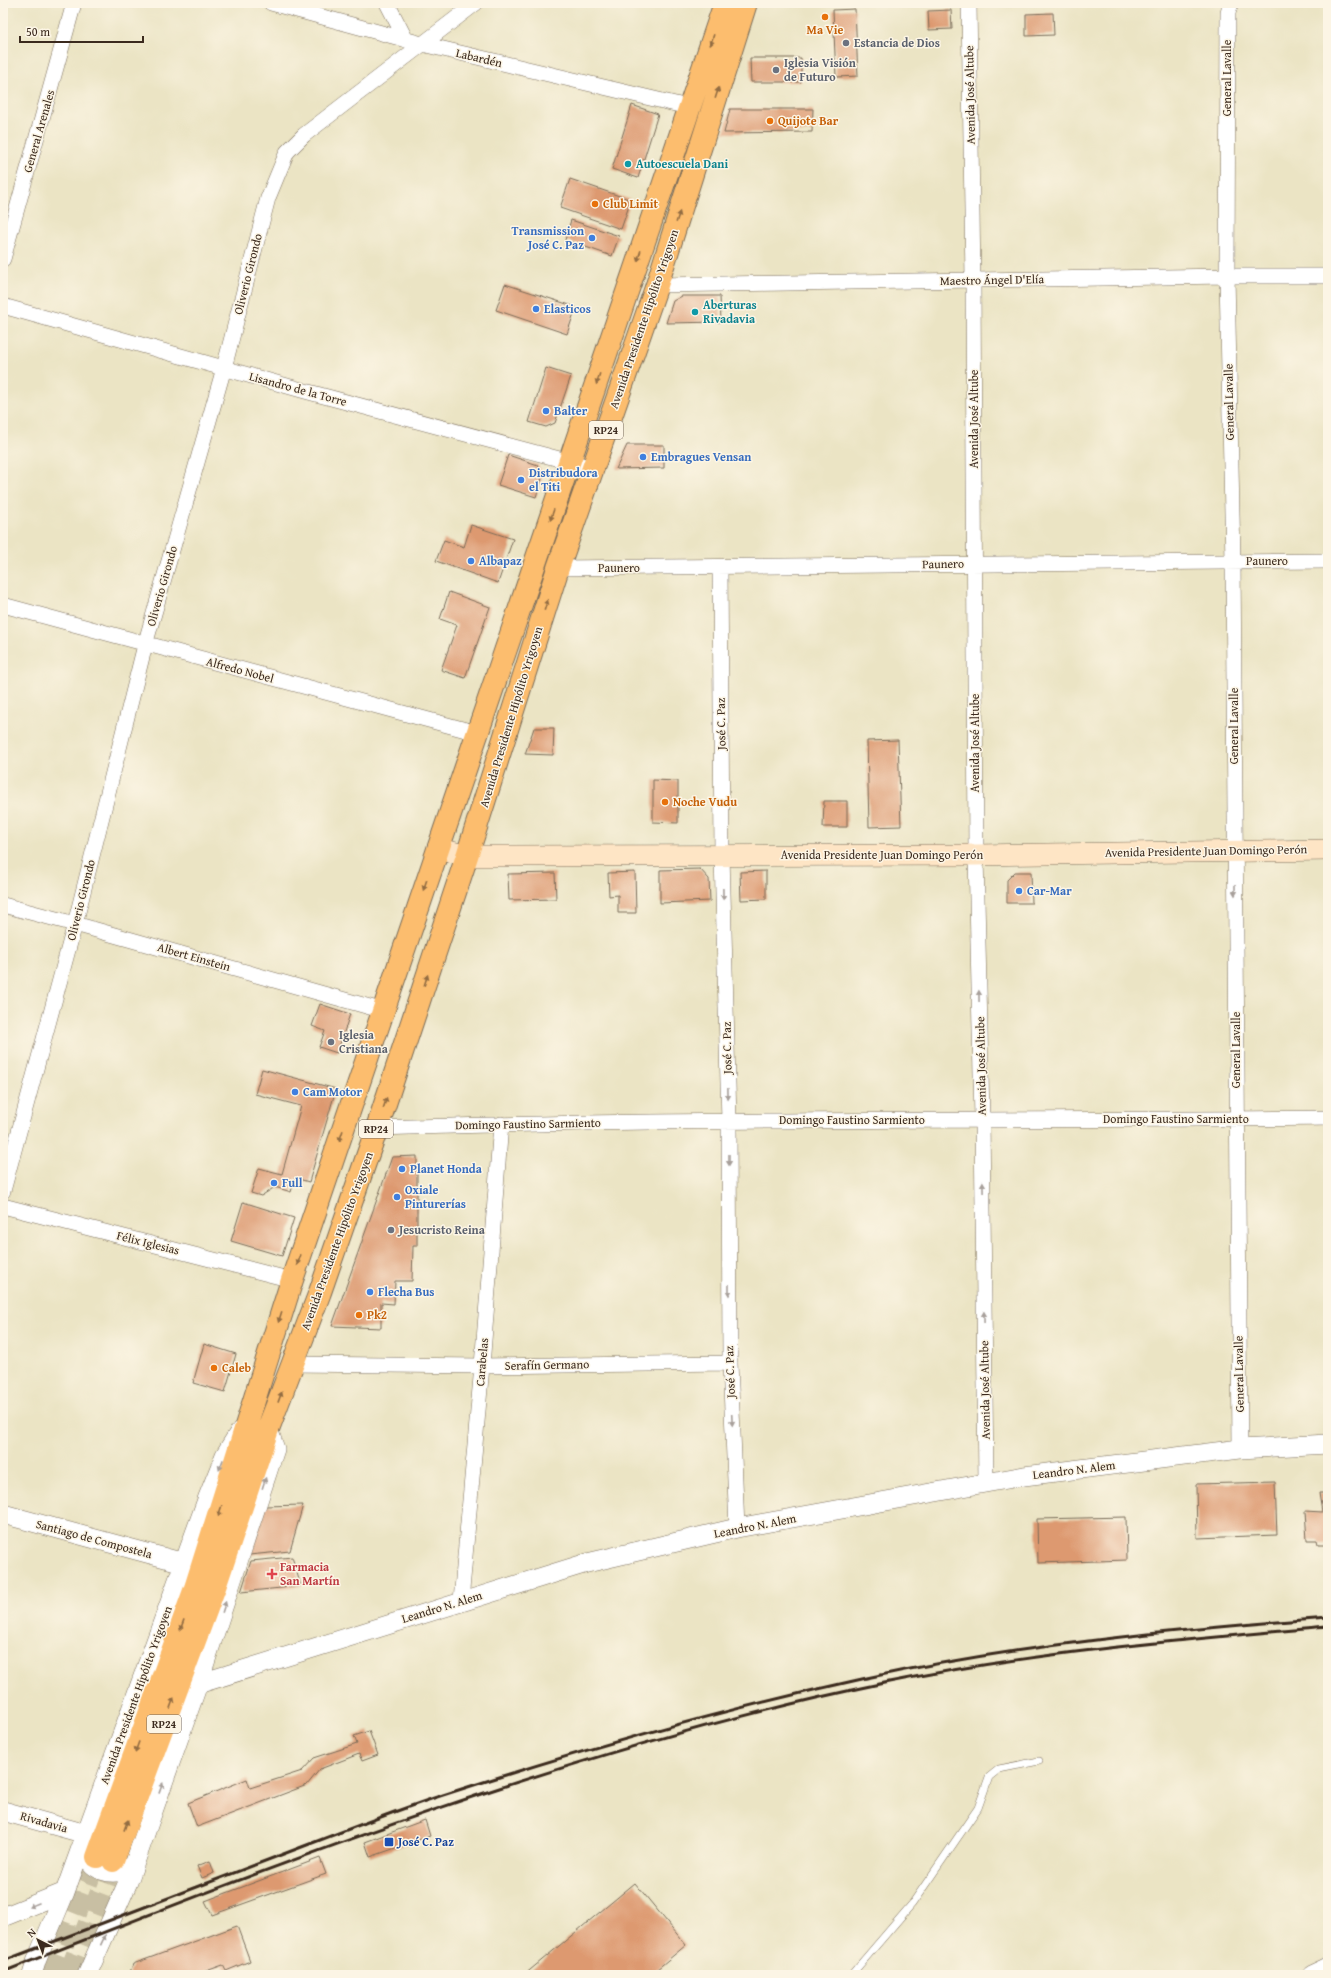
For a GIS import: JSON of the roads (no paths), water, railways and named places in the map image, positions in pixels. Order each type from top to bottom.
[{"type":"main road","name":"Avenida Presidente Hipólito Yrigoyen","points":[[102,1852],[195,1588],[292,1280],[570,461],[688,107],[725,3]]},
{"type":"main road","name":"Avenida Presidente Hipólito Yrigoyen","points":[[102,1852],[214,1587],[268,1429],[320,1292],[377,1128],[467,856],[558,568],[656,285],[746,3]]},
{"type":"main road","name":"Avenida Presidente Juan Domingo Perón","points":[[438,848],[467,856],[976,855],[1328,850]]},
{"type":"street","name":"General Arenales","points":[[3,258],[74,3]]},
{"type":"street","name":"Labardén","points":[[271,3],[422,44],[688,107]]},
{"type":"street","points":[[387,3],[406,40]]},
{"type":"street","name":"Oliverio Girondo","points":[[3,1191],[75,924],[145,645],[224,368],[268,198],[287,152],[304,134],[476,3]]},
{"type":"street","name":"Avenida José Altube","points":[[969,3],[973,280],[976,855],[982,1118],[986,1482]]},
{"type":"street","name":"General Lavalle","points":[[1231,3],[1228,13],[1227,276],[1233,561],[1240,1449]]},
{"type":"street","name":"Maestro Ángel D'Elía","points":[[656,285],[1227,276],[1328,276]]},
{"type":"street","name":"Lisandro de la Torre","points":[[3,306],[305,392],[593,468]]},
{"type":"street","name":"Paunero","points":[[558,568],[1328,561]]},
{"type":"street","name":"José C. Paz","points":[[720,567],[722,855],[729,1121],[730,1362],[737,1528]]},
{"type":"street","name":"Alfredo Nobel","points":[[3,605],[145,645],[477,733]]},
{"type":"street","name":"Albert Einstein","points":[[3,905],[384,1011]]},
{"type":"street","name":"Domingo Faustino Sarmiento","points":[[377,1128],[501,1124],[982,1118],[1328,1118]]},
{"type":"street","name":"Carabelas","points":[[461,1601],[482,1366],[501,1124]]},
{"type":"street","name":"Félix Iglesias","points":[[3,1206],[292,1280]]},
{"type":"street","name":"Serafín Germano","points":[[292,1364],[482,1366],[730,1362]]},
{"type":"street","name":"Avenida Presidente Hipólito Yrigoyen","points":[[87,1975],[121,1899],[102,1852],[184,1564],[225,1454],[247,1420]]},
{"type":"street","name":"Avenida Presidente Hipólito Yrigoyen","points":[[32,1975],[47,1931],[65,1892],[102,1852],[198,1684],[275,1449],[268,1429]]},
{"type":"street","name":"Leandro N. Alem","points":[[198,1684],[587,1563],[737,1528],[986,1482],[1240,1449],[1328,1444]]},
{"type":"street","name":"Santiago de Compostela","points":[[3,1514],[184,1564]]},
{"type":"street","name":"Rivadavia","points":[[3,1811],[102,1852]]},
{"type":"street","points":[[3,1917],[65,1892]]},
{"type":"street","points":[[1310,1975],[1328,1968]]},
{"type":"lane","points":[[850,1975],[912,1904],[978,1808],[989,1777],[999,1770],[1039,1762]]},
{"type":"tunnel","points":[[51,1975],[97,1857]]},
{"type":"tunnel","points":[[69,1975],[113,1861]]},
{"type":"railway","points":[[3,1961],[375,1819],[426,1801],[547,1762],[704,1717],[862,1679],[978,1657],[1094,1640],[1328,1618]]},
{"type":"railway","points":[[3,1972],[220,1887],[440,1808],[551,1771],[663,1738],[775,1708],[889,1682],[998,1663],[1108,1648],[1328,1627]]},
{"type":"place","name":"Ma Vie","points":[[825,17]]},
{"type":"place","name":"Estancia de Dios","points":[[846,43]]},
{"type":"place","name":"Iglesia Visión de Futuro","points":[[776,70]]},
{"type":"place","name":"Quijote Bar","points":[[770,121]]},
{"type":"place","name":"Autoescuela Dani","points":[[628,164]]},
{"type":"place","name":"Club Limit","points":[[595,204]]},
{"type":"place","name":"Transmission José C. Paz","points":[[592,238]]},
{"type":"place","name":"Elasticos","points":[[536,309]]},
{"type":"place","name":"Aberturas Rivadavia","points":[[695,312]]},
{"type":"place","name":"Balter","points":[[546,411]]},
{"type":"place","name":"Embragues Vensan","points":[[643,457]]},
{"type":"place","name":"Distribudora el Titi","points":[[521,480]]},
{"type":"place","name":"Albapaz","points":[[471,561]]},
{"type":"place","name":"Noche Vudu","points":[[665,802]]},
{"type":"place","name":"Car-Mar","points":[[1019,891]]},
{"type":"place","name":"Iglesia Cristiana","points":[[331,1042]]},
{"type":"place","name":"Cam Motor","points":[[295,1092]]},
{"type":"place","name":"Planet Honda","points":[[402,1169]]},
{"type":"place","name":"Full","points":[[274,1183]]},
{"type":"place","name":"Oxiale Pinturerías","points":[[397,1197]]},
{"type":"place","name":"Jesucristo Reina","points":[[391,1230]]},
{"type":"place","name":"Flecha Bus","points":[[370,1292]]},
{"type":"place","name":"Pk2","points":[[359,1315]]},
{"type":"place","name":"Caleb","points":[[214,1368]]},
{"type":"place","name":"Farmacia San Martín","points":[[272,1574]]},
{"type":"place","name":"José C. Paz","points":[[389,1842]]}]
